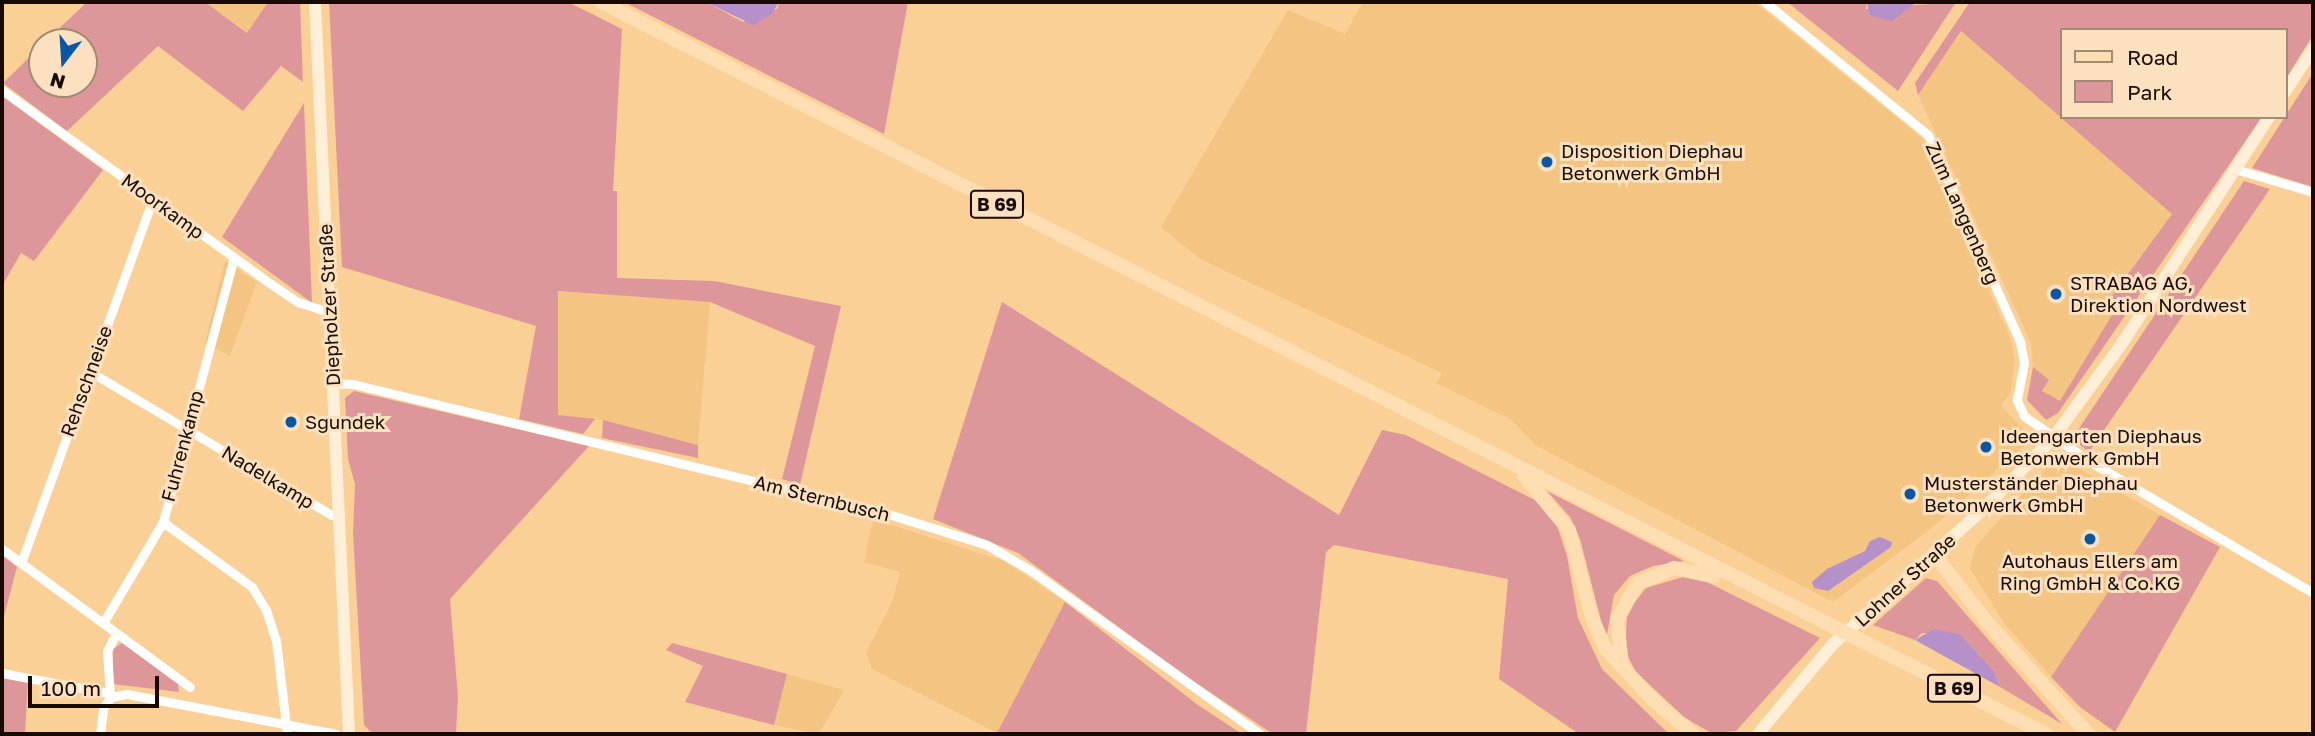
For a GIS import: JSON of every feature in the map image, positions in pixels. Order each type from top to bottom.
[{"type":"main road","name":"Diepholzer Straße","points":[[314,2],[349,734]]},
{"type":"main road","name":"B 69","points":[[601,2],[2046,734]]},
{"type":"main road","points":[[2287,89],[2313,49]]},
{"type":"main road","name":"Lohner Straße","points":[[1758,734],[1814,664],[1934,554],[2053,438],[2115,354],[2268,119]]},
{"type":"main road","points":[[1519,469],[1569,530],[1596,630],[1623,669],[1694,734]]},
{"type":"main road","points":[[1934,554],[2004,642],[2088,734]]},
{"type":"main road","points":[[1623,669],[1617,620],[1630,592],[1646,577],[1665,570],[1690,569],[1741,589],[1760,591]]},
{"type":"street","name":"Zum Langenberg","points":[[1765,2],[1928,135],[2020,342],[2024,363],[2018,408],[2053,438]]},
{"type":"street","name":"Moorkamp","points":[[2,90],[298,302],[329,313]]},
{"type":"street","points":[[2235,169],[2313,192]]},
{"type":"street","name":"Rehschneise","points":[[21,563],[153,199]]},
{"type":"street","name":"Fuhrenkamp","points":[[103,623],[163,522],[234,257]]},
{"type":"street","name":"Nadelkamp","points":[[89,371],[332,515],[338,515]]},
{"type":"street","name":"Am Sternbusch","points":[[332,383],[353,384],[882,512],[987,545],[1030,570],[1260,734]]},
{"type":"street","points":[[2053,438],[2313,593]]},
{"type":"street","points":[[163,522],[252,587],[276,640],[287,729]]},
{"type":"street","points":[[2,549],[190,687]]},
{"type":"street","points":[[100,734],[103,708],[110,695],[107,652],[116,633]]},
{"type":"street","points":[[2,673],[110,695],[127,694],[287,729],[336,734]]},
{"type":"shaded area","points":[[205,2],[268,2],[248,33]]},
{"type":"shaded area","points":[[706,2],[779,2],[772,14],[753,25]]},
{"type":"shaded area","points":[[1363,2],[1754,2],[1922,138],[2011,340],[2015,361],[2010,394],[2001,405],[2032,439],[1933,527],[1833,602],[1537,446],[1510,419],[1436,383],[1442,373],[1200,259],[1161,227],[1288,10],[1345,34]],"holes":[[[1884,539],[1891,542],[1891,547],[1828,591],[1815,579]]]},
{"type":"shaded area","points":[[1867,2],[1917,2],[1892,21],[1869,15]]},
{"type":"shaded area","points":[[1961,31],[2172,214],[2106,303],[2116,309],[2060,402],[2042,391],[2049,380],[2033,367],[2031,343],[1918,95]]},
{"type":"shaded area","points":[[225,261],[257,282],[230,356],[205,343]]},
{"type":"shaded area","points":[[557,291],[710,302],[698,445],[603,420],[558,416]]},
{"type":"shaded area","points":[[2057,456],[2160,515],[2051,677],[2005,624],[1970,569],[1975,547]]},
{"type":"shaded area","points":[[873,519],[1004,561],[1065,602],[997,733],[872,669],[866,653],[892,602],[900,572],[864,562]]},
{"type":"shaded area","points":[[1880,537],[1892,542],[1891,547],[1828,591],[1814,588],[1812,582],[1827,569],[1865,551],[1870,541]]},
{"type":"shaded area","points":[[1934,629],[1961,635],[1994,671],[2000,687],[1915,640]]},
{"type":"shaded area","points":[[787,674],[844,690],[819,734],[774,725]]},
{"type":"green space","points":[[87,2],[205,2],[247,33],[268,2],[300,2],[303,82],[281,66],[243,111],[158,46],[67,131],[3,83],[28,59],[28,98],[98,98],[98,28],[60,28]]},
{"type":"green space","points":[[329,2],[568,2],[622,29],[613,191],[617,191],[617,278],[714,281],[841,306],[800,485],[782,479],[815,346],[710,302],[558,291],[558,415],[595,419],[583,434],[519,419],[536,326],[342,267]]},
{"type":"green space","points":[[624,2],[706,2],[743,22],[777,9],[779,2],[908,2],[884,134]]},
{"type":"green space","points":[[1787,2],[1867,2],[1866,9],[1956,2],[1898,91]]},
{"type":"green space","points":[[1970,2],[2313,2],[2313,35],[2287,77],[2287,28],[2060,28],[2060,117],[1961,31],[1918,95],[1915,83]]},
{"type":"green space","points":[[2313,73],[2313,187],[2252,168],[2283,119],[2287,119],[2287,113]]},
{"type":"green space","points":[[2,96],[103,170],[34,261],[21,253],[2,286]]},
{"type":"green space","points":[[304,103],[312,303],[222,237]]},
{"type":"green space","points":[[2062,119],[2261,119],[2058,413],[2046,420],[2027,400],[2033,367],[2049,380],[2042,391],[2060,401],[2115,310],[2106,304],[2172,214]]},
{"type":"green space","points":[[2244,181],[2270,189],[2089,452],[2075,441],[2080,427]]},
{"type":"green space","points":[[1002,302],[1339,515],[1382,430],[1406,435],[1537,501],[1557,525],[1567,556],[1578,618],[1602,669],[1669,734],[1579,734],[1499,679],[1508,579],[1334,545],[1326,552],[1306,734],[1273,734],[1184,675],[1018,553],[933,519]]},
{"type":"green space","points":[[354,391],[589,446],[450,599],[458,697],[456,734],[373,734],[364,725],[353,534],[355,484],[348,459],[345,398]]},
{"type":"green space","points":[[603,420],[698,445],[698,458],[602,438]]},
{"type":"green space","points":[[1547,491],[1684,561],[1653,566],[1630,576],[1614,595],[1606,640],[1580,539],[1570,517]]},
{"type":"green space","points":[[2160,515],[2220,547],[2115,732],[2080,707],[2051,677]]},
{"type":"green space","points":[[2,555],[17,567],[2,624]]},
{"type":"green space","points":[[1683,577],[1705,581],[1820,638],[1736,731],[1711,733],[1684,717],[1636,672],[1625,651],[1627,617],[1634,603],[1646,588]]},
{"type":"green space","points":[[1926,578],[1937,581],[2062,724],[2000,687],[1994,671],[1961,635],[1922,633],[1915,640],[1873,625]]},
{"type":"green space","points":[[1065,602],[1198,705],[1242,734],[997,733]]},
{"type":"green space","points":[[122,643],[178,684],[179,692],[113,684],[113,649]]},
{"type":"green space","points":[[672,643],[787,674],[774,725],[685,702],[703,666],[666,650]]},
{"type":"green space","points":[[2,677],[28,681],[25,734],[2,734]]},
{"type":"place","name":"Disposition Diephau Betonwerk GmbH","points":[[1547,162]]},
{"type":"place","name":"STRABAG AG, Direktion Nordwest","points":[[2056,294]]},
{"type":"place","name":"Sgundek","points":[[291,422]]},
{"type":"place","name":"Ideengarten Diephaus Betonwerk GmbH","points":[[1986,447]]},
{"type":"place","name":"Musterständer Diephau Betonwerk GmbH","points":[[1910,494]]},
{"type":"place","name":"Autohaus Ellers am Ring GmbH & Co.KG","points":[[2090,539]]}]
